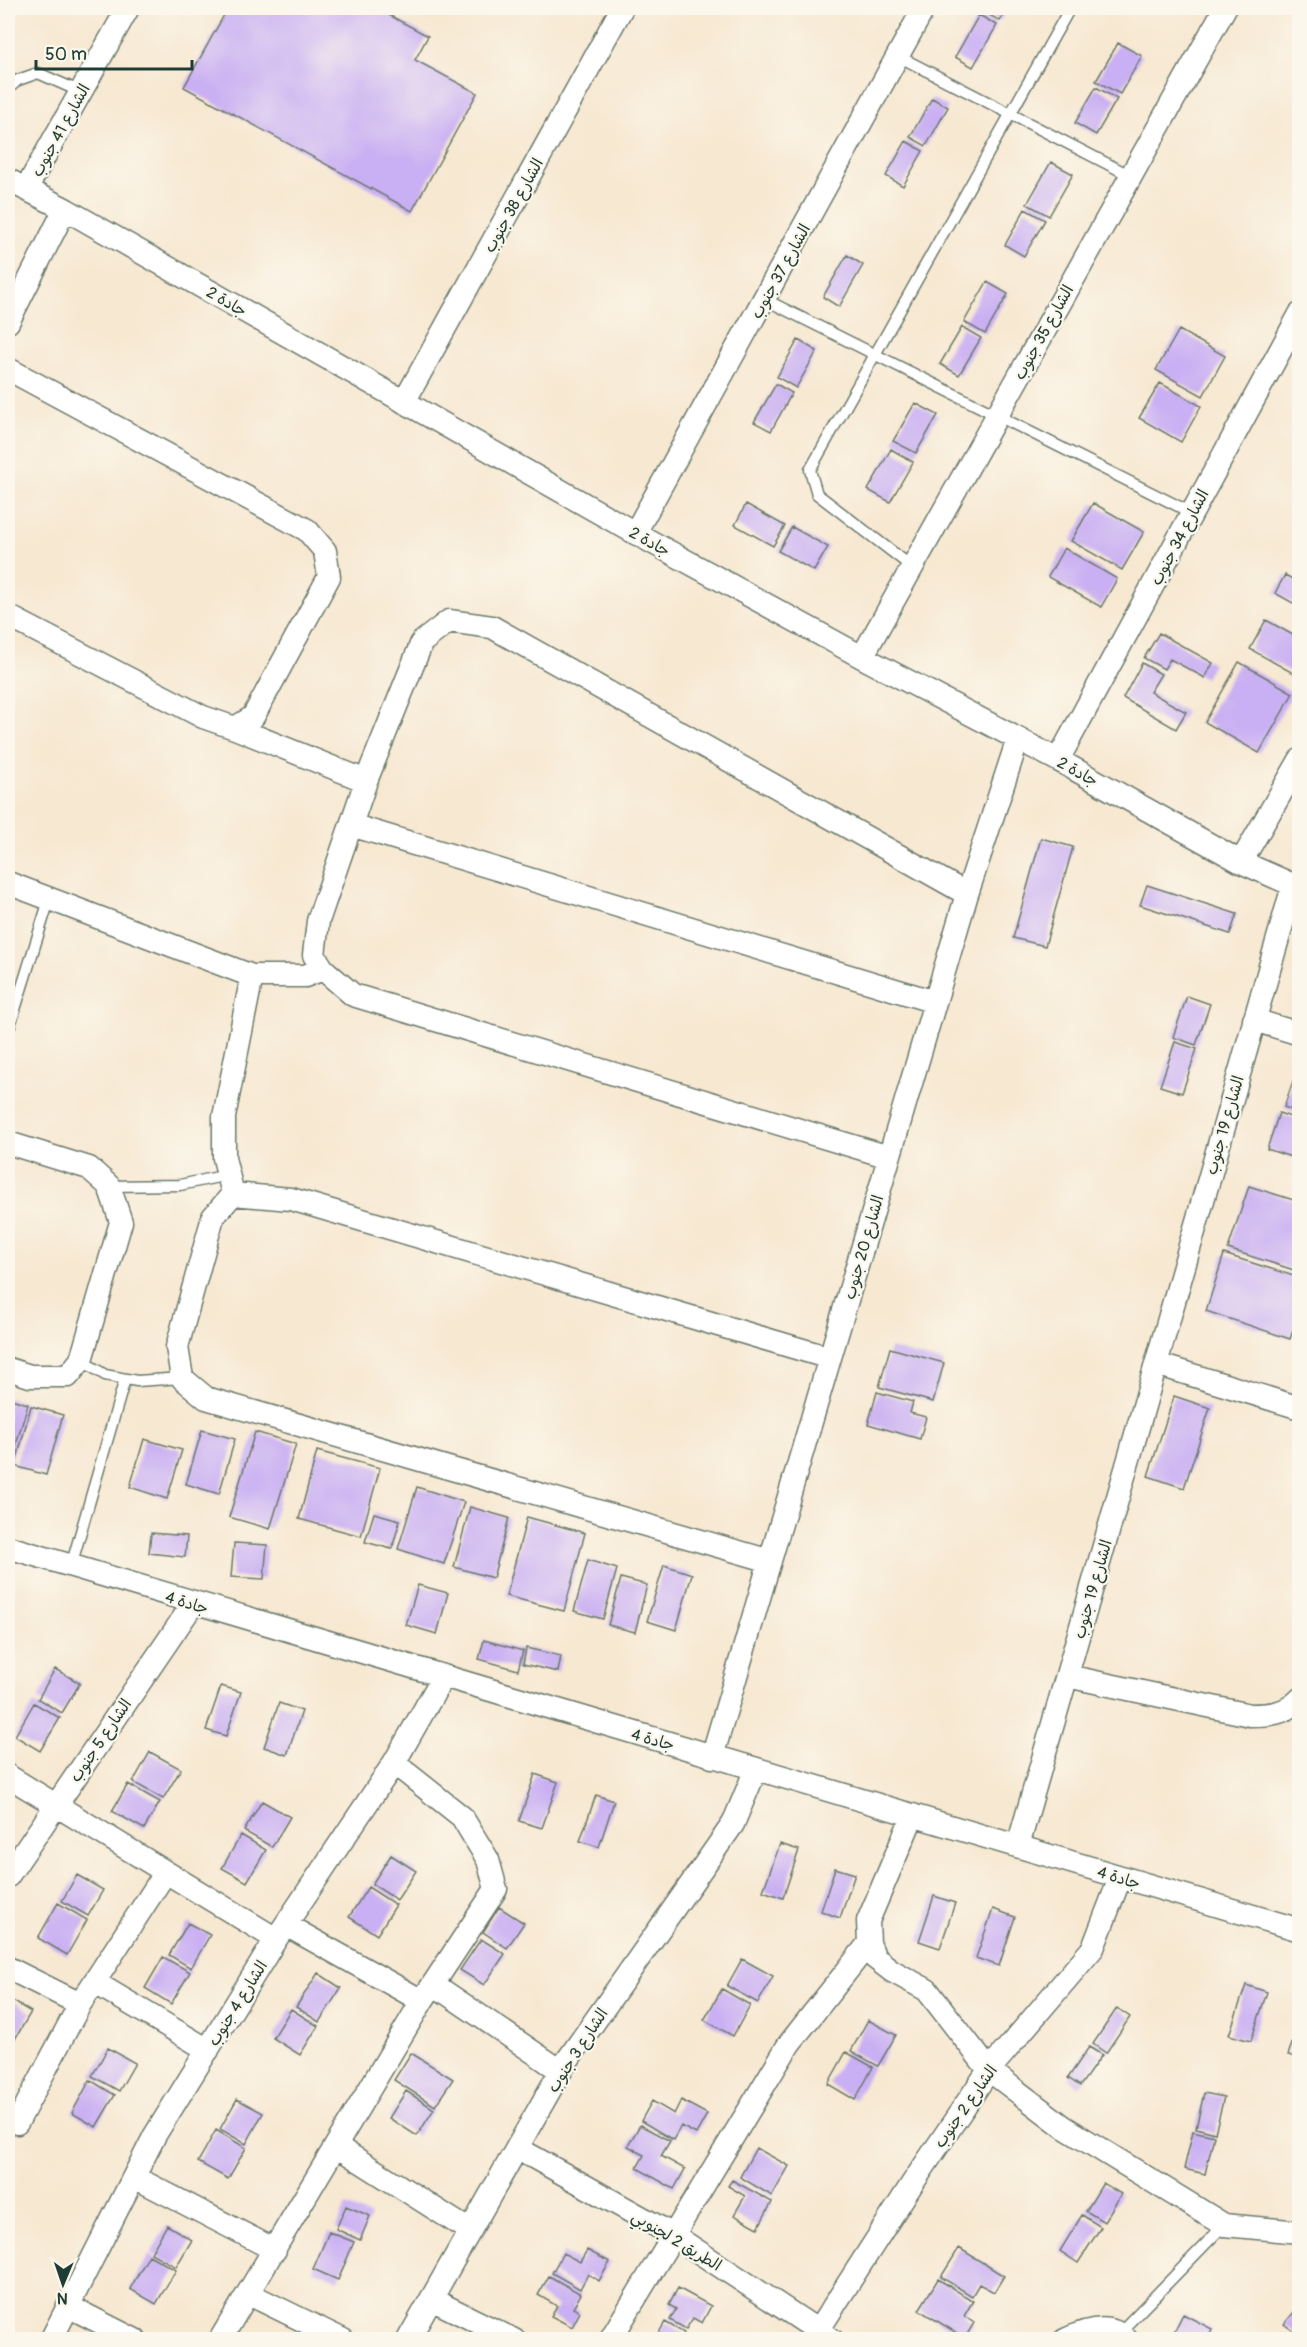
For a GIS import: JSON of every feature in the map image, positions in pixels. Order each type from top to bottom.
[{"type":"street","name":"الشارع 41 جنوب","points":[[17,185],[81,92],[128,8]]},
{"type":"street","name":"الشارع 38 جنوب","points":[[404,402],[622,8]]},
{"type":"street","name":"الشارع 37 جنوب","points":[[635,533],[924,8]]},
{"type":"street","name":"الشارع 35 جنوب","points":[[862,657],[1225,8]]},
{"type":"street","name":"جادة 2","points":[[17,185],[64,209],[635,533],[862,657],[1058,760],[1241,862],[1296,887]]},
{"type":"street","points":[[8,322],[64,209]]},
{"type":"street","name":"الشارع 34 جنوب","points":[[1058,760],[1299,314]]},
{"type":"street","points":[[8,369],[308,530],[325,551],[330,577],[253,717],[235,728]]},
{"type":"street","points":[[8,616],[203,717],[366,781]]},
{"type":"street","points":[[890,1156],[353,995],[323,969],[314,955],[318,921],[366,781],[422,642],[449,621],[492,627],[967,894]]},
{"type":"street","name":"الشارع 20 جنوب","points":[[712,1756],[967,894],[1018,739]]},
{"type":"street","points":[[1241,862],[1299,760]]},
{"type":"street","points":[[351,825],[935,1002]]},
{"type":"street","points":[[8,883],[252,976],[305,976],[323,969]]},
{"type":"street","name":"الشارع 19 جنوب","points":[[1018,1846],[1254,1020],[1296,887]]},
{"type":"street","points":[[252,976],[224,1117],[224,1158],[231,1184],[213,1216],[177,1347],[182,1378],[206,1398],[770,1561]]},
{"type":"street","points":[[1254,1020],[1299,1034]]},
{"type":"street","points":[[8,1143],[89,1168],[109,1186],[122,1222],[81,1360],[68,1376],[30,1376],[8,1369]]},
{"type":"street","points":[[231,1184],[291,1199],[830,1358]]},
{"type":"street","points":[[1156,1364],[1299,1408]]},
{"type":"street","name":"جادة 4","points":[[8,1547],[1299,1930]]},
{"type":"street","name":"الشارع 5 جنوب","points":[[8,1876],[194,1604]]},
{"type":"street","points":[[1066,1676],[1250,1715],[1272,1715],[1292,1707],[1299,1699]]},
{"type":"street","name":"الشارع 4 جنوب","points":[[51,2340],[155,2135],[281,1932],[394,1763],[443,1677]]},
{"type":"street","points":[[220,2340],[427,1993],[496,1889],[488,1860],[462,1817],[394,1763]]},
{"type":"street","name":"الشارع 3 جنوب","points":[[408,2340],[561,2071],[733,1824],[756,1769]]},
{"type":"street","points":[[8,1776],[165,1873],[281,1932],[427,1993],[561,2071]]},
{"type":"street","points":[[913,1815],[868,1921],[869,1943],[875,1958],[892,1971],[927,1990],[989,2070],[1064,2127],[1224,2225],[1299,2232]]},
{"type":"street","points":[[17,2123],[94,1982],[165,1873]]},
{"type":"street","name":"الشارع 2 جنوب","points":[[821,2336],[989,2070],[1093,1948],[1120,1878]]},
{"type":"street","points":[[610,2340],[789,2044],[869,1943]]},
{"type":"street","points":[[8,1968],[81,2004]]},
{"type":"street","points":[[94,1982],[208,2050]]},
{"type":"street","points":[[336,2146],[470,2231]]},
{"type":"street","name":"الطريق 2 لجنوبي","points":[[517,2148],[673,2235],[821,2336]]},
{"type":"street","points":[[134,2177],[275,2250]]},
{"type":"street","points":[[249,2294],[343,2340]]},
{"type":"street","points":[[430,2299],[514,2340]]},
{"type":"street","points":[[68,2306],[135,2340]]},
{"type":"street","points":[[1065,2340],[1080,2332],[1107,2328],[1124,2336]]},
{"type":"lane","points":[[912,567],[817,494],[810,470],[1070,8]]},
{"type":"lane","points":[[897,56],[1131,176]]},
{"type":"lane","points":[[8,90],[18,80],[38,73],[81,92]]},
{"type":"lane","points":[[764,299],[1192,513]]},
{"type":"lane","points":[[8,1032],[49,900]]},
{"type":"lane","points":[[109,1186],[231,1184]]},
{"type":"lane","points":[[81,1360],[105,1375],[136,1382],[182,1378]]},
{"type":"lane","points":[[71,1566],[125,1379]]},
{"type":"lane","points":[[1124,2336],[1224,2225]]},
{"type":"building","points":[[228,8],[376,8],[428,36],[415,60],[477,93],[412,211],[184,87]]},
{"type":"building","points":[[981,8],[1008,8],[1000,21],[980,10]]},
{"type":"building","points":[[979,15],[997,25],[973,67],[955,57]]},
{"type":"building","points":[[1118,43],[1142,56],[1120,94],[1096,81]]},
{"type":"building","points":[[1096,87],[1117,99],[1096,135],[1075,123]]},
{"type":"building","points":[[932,98],[948,107],[926,146],[910,137]]},
{"type":"building","points":[[906,141],[923,151],[903,186],[886,176]]},
{"type":"building","points":[[1051,162],[1073,174],[1049,216],[1027,204]]},
{"type":"building","points":[[1025,209],[1045,220],[1024,256],[1005,245]]},
{"type":"building","points":[[847,255],[863,265],[839,307],[823,297]]},
{"type":"building","points":[[987,282],[1008,294],[985,334],[964,322]]},
{"type":"building","points":[[962,327],[981,338],[959,375],[940,364]]},
{"type":"building","points":[[1179,330],[1225,356],[1203,396],[1156,370]]},
{"type":"building","points":[[798,340],[817,351],[796,388],[777,377]]},
{"type":"building","points":[[1160,383],[1201,406],[1181,442],[1139,418]]},
{"type":"building","points":[[776,384],[792,393],[771,431],[754,422]]},
{"type":"building","points":[[915,403],[938,415],[916,453],[893,441]]},
{"type":"building","points":[[891,449],[913,462],[890,502],[868,490]]},
{"type":"building","points":[[1093,503],[1144,532],[1122,570],[1071,541]]},
{"type":"building","points":[[746,504],[785,526],[773,546],[735,525]]},
{"type":"building","points":[[792,527],[828,547],[814,571],[778,551]]},
{"type":"building","points":[[1064,548],[1117,579],[1101,607],[1048,577]]},
{"type":"building","points":[[1285,575],[1300,583],[1300,607],[1275,593]]},
{"type":"building","points":[[1266,620],[1300,639],[1300,677],[1250,649]]},
{"type":"building","points":[[1159,633],[1213,663],[1205,678],[1170,659],[1164,669],[1144,658]]},
{"type":"building","points":[[1239,662],[1293,693],[1259,753],[1205,722]]},
{"type":"building","points":[[1142,663],[1161,674],[1150,692],[1186,712],[1176,729],[1123,698]]},
{"type":"building","points":[[1041,838],[1073,847],[1045,946],[1013,938]]},
{"type":"building","points":[[1147,885],[1237,914],[1230,934],[1140,905]]},
{"type":"building","points":[[1187,996],[1210,1004],[1196,1045],[1173,1037]]},
{"type":"building","points":[[1175,1042],[1197,1049],[1182,1093],[1160,1086]]},
{"type":"building","points":[[1300,1061],[1300,1113],[1284,1107]]},
{"type":"building","points":[[1279,1113],[1300,1120],[1300,1153],[1297,1159],[1267,1149]]},
{"type":"building","points":[[1249,1186],[1300,1202],[1300,1253],[1294,1270],[1228,1249]]},
{"type":"building","points":[[1224,1254],[1300,1278],[1300,1310],[1290,1339],[1206,1311]]},
{"type":"building","points":[[890,1348],[944,1363],[933,1402],[879,1387]]},
{"type":"building","points":[[877,1392],[913,1402],[910,1413],[926,1417],[920,1439],[868,1424]]},
{"type":"building","points":[[1174,1396],[1210,1408],[1184,1488],[1148,1476]]},
{"type":"building","points":[[8,1398],[28,1404],[11,1462],[8,1461]]},
{"type":"building","points":[[31,1406],[63,1415],[46,1475],[15,1466]]},
{"type":"building","points":[[202,1430],[235,1439],[219,1494],[186,1484]]},
{"type":"building","points":[[255,1432],[296,1444],[270,1529],[229,1517]]},
{"type":"building","points":[[144,1439],[182,1450],[167,1499],[130,1487]]},
{"type":"building","points":[[317,1451],[380,1468],[361,1536],[299,1519]]},
{"type":"building","points":[[417,1487],[464,1502],[444,1564],[398,1549]]},
{"type":"building","points":[[470,1507],[509,1518],[493,1578],[454,1567]]},
{"type":"building","points":[[374,1513],[400,1520],[392,1549],[365,1542]]},
{"type":"building","points":[[527,1517],[585,1533],[564,1611],[506,1596]]},
{"type":"building","points":[[151,1533],[187,1536],[185,1557],[149,1553]]},
{"type":"building","points":[[234,1543],[267,1545],[264,1579],[231,1577]]},
{"type":"building","points":[[588,1560],[617,1569],[603,1619],[574,1611]]},
{"type":"building","points":[[664,1565],[692,1574],[676,1630],[647,1621]]},
{"type":"building","points":[[621,1578],[647,1585],[635,1632],[608,1625]]},
{"type":"building","points":[[418,1585],[448,1593],[437,1634],[406,1625]]},
{"type":"building","points":[[484,1640],[523,1651],[518,1670],[479,1659]]},
{"type":"building","points":[[526,1648],[561,1656],[558,1672],[523,1664]]},
{"type":"building","points":[[55,1669],[80,1683],[62,1713],[38,1699]]},
{"type":"building","points":[[221,1686],[241,1692],[226,1736],[206,1730]]},
{"type":"building","points":[[34,1703],[60,1718],[40,1751],[15,1736]]},
{"type":"building","points":[[279,1703],[302,1711],[287,1755],[264,1747]]},
{"type":"building","points":[[150,1752],[181,1769],[163,1799],[133,1782]]},
{"type":"building","points":[[535,1774],[558,1782],[542,1828],[519,1821]]},
{"type":"building","points":[[128,1784],[160,1802],[144,1829],[112,1811]]},
{"type":"building","points":[[596,1795],[614,1801],[599,1847],[580,1841]]},
{"type":"building","points":[[262,1801],[290,1817],[272,1847],[244,1831]]},
{"type":"building","points":[[241,1835],[266,1850],[247,1882],[222,1868]]},
{"type":"building","points":[[780,1844],[799,1850],[783,1898],[763,1891]]},
{"type":"building","points":[[391,1855],[416,1871],[397,1900],[372,1884]]},
{"type":"building","points":[[835,1868],[855,1874],[840,1918],[821,1911]]},
{"type":"building","points":[[77,1875],[103,1890],[88,1916],[62,1901]]},
{"type":"building","points":[[368,1887],[396,1905],[377,1935],[349,1917]]},
{"type":"building","points":[[934,1896],[955,1903],[940,1948],[919,1941]]},
{"type":"building","points":[[58,1903],[87,1920],[67,1955],[38,1938]]},
{"type":"building","points":[[499,1907],[524,1923],[507,1948],[483,1932]]},
{"type":"building","points":[[993,1909],[1015,1917],[999,1966],[976,1958]]},
{"type":"building","points":[[188,1923],[210,1935],[191,1968],[169,1955]]},
{"type":"building","points":[[481,1939],[505,1954],[484,1985],[460,1970]]},
{"type":"building","points":[[163,1957],[190,1972],[171,2004],[145,1988]]},
{"type":"building","points":[[742,1959],[773,1976],[758,2003],[727,1986]]},
{"type":"building","points":[[318,1973],[341,1988],[319,2022],[296,2007]]},
{"type":"building","points":[[1246,1985],[1267,1992],[1251,2041],[1229,2035]]},
{"type":"building","points":[[722,1989],[750,2005],[733,2036],[704,2020]]},
{"type":"building","points":[[8,1998],[31,2012],[15,2039],[8,2035]]},
{"type":"building","points":[[1117,2008],[1130,2017],[1106,2053],[1093,2044]]},
{"type":"building","points":[[291,2009],[318,2026],[300,2055],[273,2038]]},
{"type":"building","points":[[868,2020],[896,2035],[878,2066],[851,2051]]},
{"type":"building","points":[[1300,2021],[1300,2058],[1288,2055]]},
{"type":"building","points":[[1089,2047],[1102,2055],[1080,2086],[1068,2078]]},
{"type":"building","points":[[108,2048],[135,2063],[119,2091],[92,2076]]},
{"type":"building","points":[[846,2052],[873,2067],[855,2100],[828,2084]]},
{"type":"building","points":[[411,2053],[453,2079],[435,2106],[394,2080]]},
{"type":"building","points":[[90,2080],[115,2095],[96,2127],[72,2113]]},
{"type":"building","points":[[406,2091],[434,2109],[417,2136],[389,2118]]},
{"type":"building","points":[[1204,2093],[1224,2097],[1215,2133],[1196,2128]]},
{"type":"building","points":[[237,2099],[263,2113],[246,2144],[220,2129]]},
{"type":"building","points":[[681,2100],[707,2114],[696,2134],[681,2126],[673,2140],[641,2121],[652,2101],[674,2114]]},
{"type":"building","points":[[640,2125],[670,2141],[661,2156],[685,2169],[674,2189],[637,2168],[644,2155],[628,2146]]},
{"type":"building","points":[[216,2130],[246,2148],[228,2179],[198,2162]]},
{"type":"building","points":[[1193,2131],[1214,2136],[1205,2174],[1184,2169]]},
{"type":"building","points":[[756,2148],[789,2166],[772,2196],[740,2177]]},
{"type":"building","points":[[732,2180],[772,2202],[758,2228],[734,2215],[745,2196],[728,2186]]},
{"type":"building","points":[[1103,2183],[1121,2194],[1104,2222],[1086,2211]]},
{"type":"building","points":[[346,2206],[370,2216],[360,2240],[336,2229]]},
{"type":"building","points":[[1082,2215],[1101,2227],[1078,2263],[1060,2251]]},
{"type":"building","points":[[167,2225],[192,2240],[176,2267],[151,2253]]},
{"type":"building","points":[[329,2232],[354,2242],[338,2280],[313,2269]]},
{"type":"building","points":[[959,2248],[1004,2276],[994,2292],[979,2284],[972,2296],[941,2277]]},
{"type":"building","points":[[587,2250],[610,2262],[599,2281],[588,2274],[580,2289],[552,2273],[563,2253],[580,2262]]},
{"type":"building","points":[[149,2255],[176,2270],[156,2304],[130,2289]]},
{"type":"building","points":[[549,2276],[581,2294],[573,2308],[580,2312],[572,2327],[551,2316],[557,2306],[538,2295]]},
{"type":"building","points":[[938,2279],[973,2301],[964,2316],[974,2323],[965,2338],[919,2310]]},
{"type":"building","points":[[678,2288],[711,2306],[702,2323],[693,2318],[686,2329],[670,2320],[676,2309],[669,2305]]},
{"type":"building","points":[[1300,2305],[1300,2334],[1299,2335],[1284,2324]]},
{"type":"building","points":[[1183,2314],[1212,2329],[1207,2340],[1190,2340],[1174,2332]]},
{"type":"building","points":[[665,2322],[684,2333],[681,2340],[655,2340]]}]
